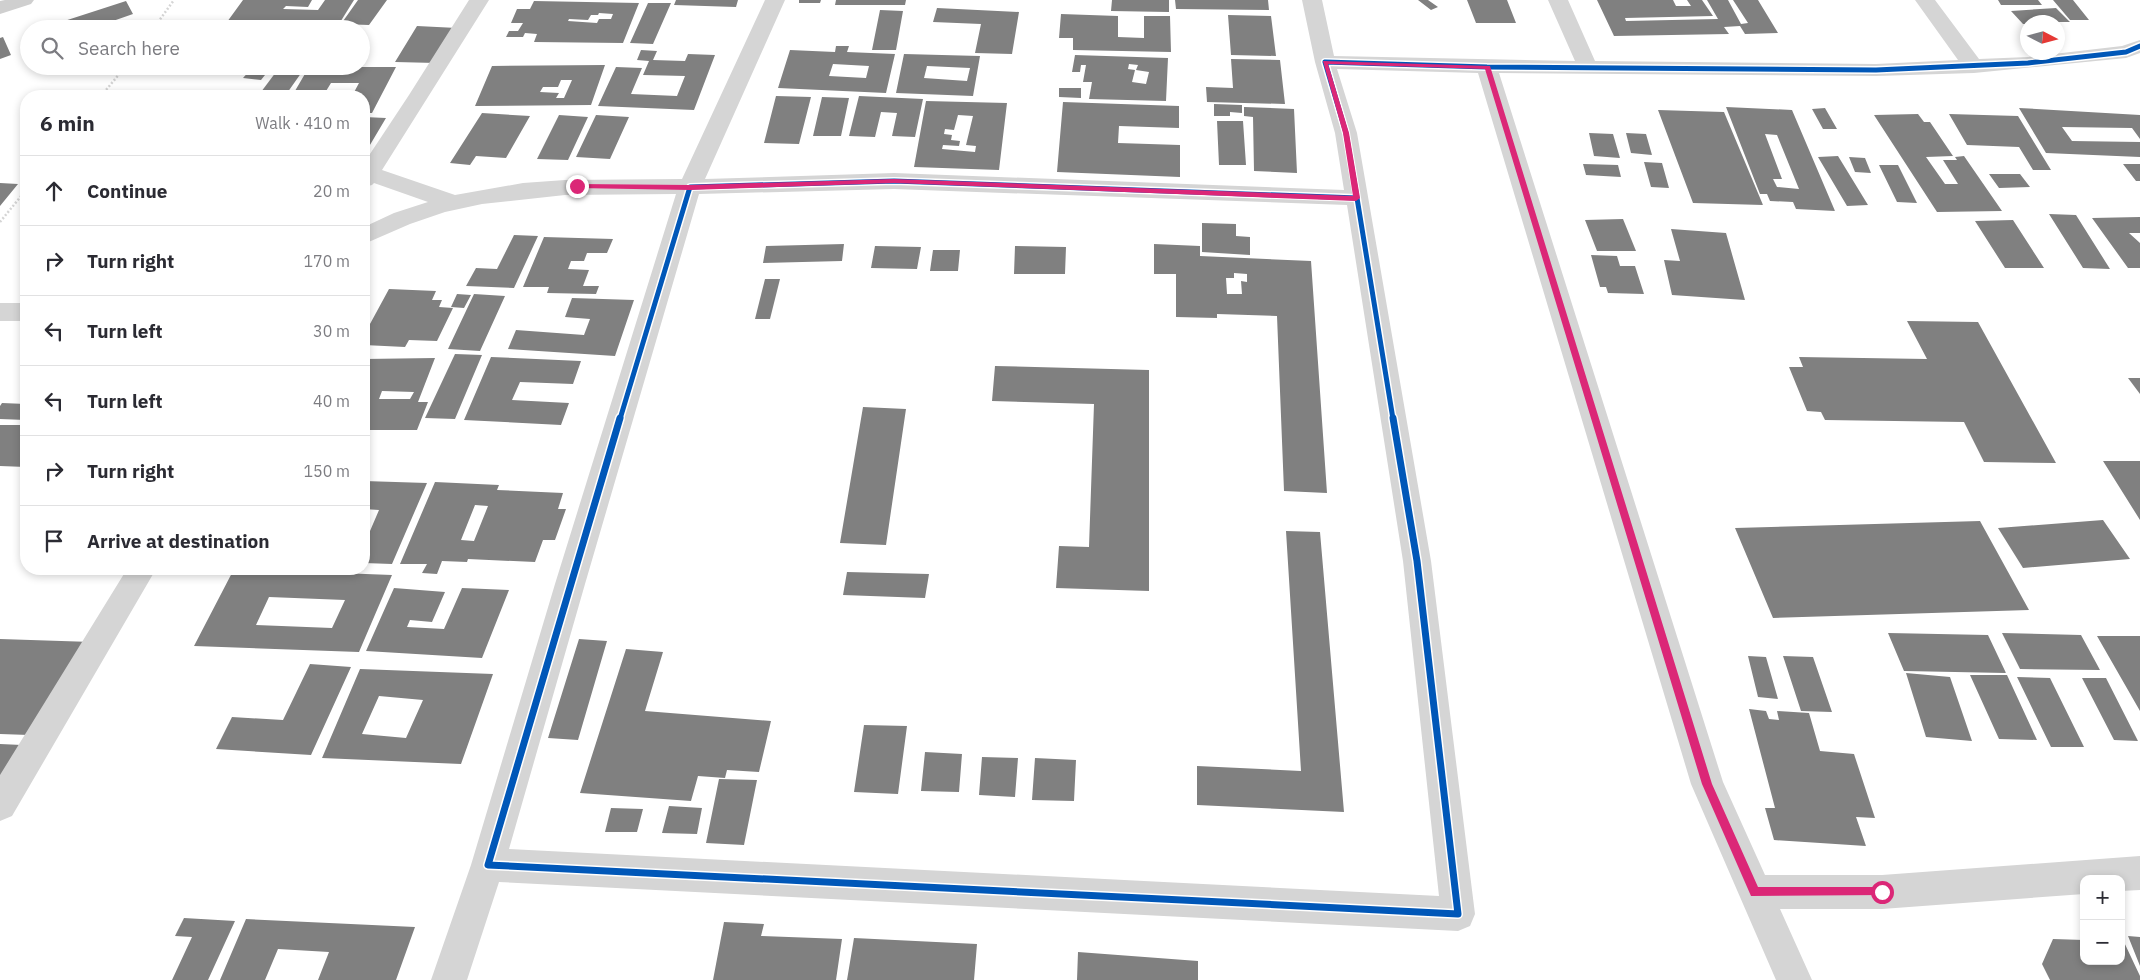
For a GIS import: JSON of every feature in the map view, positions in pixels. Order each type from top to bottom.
[{"type":"street","points":[[0,8],[24,0]]},
{"type":"street","points":[[370,171],[419,97],[479,0]]},
{"type":"street","points":[[449,980],[488,865],[570,584],[690,188],[774,0]]},
{"type":"street","points":[[488,865],[1458,914],[1417,561],[1346,133],[1325,62],[1312,0]]},
{"type":"street","points":[[1558,0],[1587,66]]},
{"type":"street","points":[[1926,0],[1974,67]]},
{"type":"street","points":[[1325,62],[1487,67],[1587,66],[1876,70],[1974,67],[2126,52],[2140,46]]},
{"type":"street","points":[[1487,67],[1707,784],[1794,980]]},
{"type":"street","points":[[370,178],[455,202]]},
{"type":"street","points":[[370,233],[391,222],[477,196],[577,186],[690,188],[894,181],[1356,198]]},
{"type":"street","points":[[0,312],[20,312]]},
{"type":"street","points":[[0,806],[138,575]]},
{"type":"street","points":[[1755,892],[1882,892],[2140,872]]},
{"type":"path","points":[[160,20],[174,0]]},
{"type":"path","points":[[106,90],[118,75]]},
{"type":"path","points":[[0,222],[20,197]]},
{"type":"building","points":[[243,0],[312,0],[308,7],[286,6],[283,9],[318,10],[325,0],[354,0],[342,20],[228,20]]},
{"type":"building","points":[[358,0],[387,0],[370,24],[370,20],[344,20]]},
{"type":"building","points":[[676,0],[738,0],[736,7],[674,5]]},
{"type":"building","points":[[799,0],[821,0],[820,3],[799,3]]},
{"type":"building","points":[[836,0],[906,0],[905,5],[835,5]]},
{"type":"building","points":[[1112,0],[1169,0],[1169,12],[1111,11]]},
{"type":"building","points":[[1175,0],[1268,0],[1269,10],[1176,9]]},
{"type":"building","points":[[1418,0],[1428,0],[1438,7],[1431,10]]},
{"type":"building","points":[[1467,0],[1507,0],[1516,23],[1476,23]]},
{"type":"building","points":[[1597,0],[1673,0],[1676,6],[1691,6],[1687,0],[1702,0],[1713,16],[1625,18],[1626,21],[1718,19],[1707,0],[1728,0],[1741,24],[1748,23],[1733,0],[1758,0],[1778,33],[1745,34],[1740,26],[1724,27],[1729,34],[1614,36]]},
{"type":"building","points":[[1998,0],[2038,0],[2042,5],[2001,5]]},
{"type":"building","points":[[2053,0],[2073,0],[2089,20],[2070,20]]},
{"type":"building","points":[[126,1],[133,14],[116,20],[67,20]]},
{"type":"building","points":[[534,1],[639,3],[623,43],[534,42],[537,34],[525,33],[523,37],[506,37],[509,31],[518,31],[523,23],[511,23],[517,9],[530,9]],"holes":[[[599,13],[613,14],[611,19],[599,19],[597,23],[568,21],[569,19],[588,20],[591,15],[598,15]]]},
{"type":"building","points":[[648,3],[671,3],[653,44],[630,43]]},
{"type":"building","points":[[937,8],[1019,12],[1012,54],[975,53],[981,24],[933,22]]},
{"type":"building","points":[[2056,8],[2063,15],[2020,15],[2020,21],[2011,11]]},
{"type":"building","points":[[880,10],[903,11],[896,50],[872,50]]},
{"type":"building","points":[[1061,14],[1118,16],[1118,37],[1144,38],[1144,16],[1170,16],[1171,52],[1073,50],[1073,38],[1059,38]]},
{"type":"building","points":[[1228,15],[1271,16],[1276,56],[1231,55]]},
{"type":"building","points":[[417,26],[457,28],[436,63],[395,62]]},
{"type":"building","points":[[3,37],[11,55],[0,59],[0,38]]},
{"type":"building","points":[[836,46],[849,46],[847,52],[895,54],[886,93],[778,88],[790,50],[835,52]],"holes":[[[833,64],[869,66],[866,78],[829,76]]]},
{"type":"building","points":[[641,50],[657,51],[653,60],[685,61],[688,54],[715,55],[694,110],[598,106],[616,67],[642,68],[631,94],[677,96],[685,76],[643,75],[649,61],[637,60]]},
{"type":"building","points":[[904,54],[980,56],[973,96],[896,93]],"holes":[[[927,66],[970,68],[967,81],[924,78]]]},
{"type":"building","points":[[1075,55],[1168,58],[1166,101],[1089,99],[1092,82],[1083,82],[1086,65],[1081,65],[1080,72],[1072,72]],"holes":[[[1129,64],[1138,65],[1136,70],[1149,72],[1146,84],[1132,82],[1135,70],[1128,69]]]},
{"type":"building","points":[[1231,59],[1280,60],[1285,104],[1207,102],[1206,87],[1233,88]]},
{"type":"building","points":[[605,65],[591,105],[475,106],[492,66]],"holes":[[[561,80],[572,80],[564,98],[556,98],[559,93],[540,92],[543,87],[558,87]]]},
{"type":"building","points":[[370,67],[396,67],[372,113],[370,113],[370,90],[355,90],[359,83],[331,83],[327,90],[296,90],[304,75],[370,75]]},
{"type":"building","points":[[246,75],[265,75],[261,80],[243,78]]},
{"type":"building","points":[[274,75],[300,75],[289,90],[262,90]]},
{"type":"building","points":[[1059,88],[1081,88],[1081,98],[1059,97]]},
{"type":"building","points":[[776,96],[811,97],[799,144],[764,143]]},
{"type":"building","points":[[859,96],[923,99],[915,137],[892,136],[897,113],[881,112],[875,137],[849,136]]},
{"type":"building","points":[[822,97],[849,98],[841,136],[813,136]]},
{"type":"building","points":[[926,101],[1007,103],[999,170],[914,167]],"holes":[[[958,115],[973,116],[966,145],[976,146],[975,152],[942,149],[943,145],[959,146],[960,141],[951,140],[952,135],[944,134],[945,129],[954,130]]]},
{"type":"building","points":[[1063,102],[1179,106],[1179,128],[1119,126],[1118,143],[1180,145],[1180,177],[1057,172]]},
{"type":"building","points":[[1214,104],[1242,105],[1242,113],[1230,112],[1230,116],[1214,116]]},
{"type":"building","points":[[1244,107],[1294,109],[1297,173],[1254,171],[1253,117],[1244,116]]},
{"type":"building","points":[[1726,107],[1792,110],[1835,211],[1796,209],[1793,202],[1770,201],[1767,194],[1760,194]],"holes":[[[1765,134],[1777,135],[1799,189],[1777,187],[1773,179],[1782,179]]]},
{"type":"building","points":[[1825,108],[1837,129],[1823,129],[1812,109]]},
{"type":"building","points":[[2019,108],[2140,115],[2140,139],[2132,128],[2062,127],[2072,141],[2140,142],[2140,157],[2046,153]]},
{"type":"building","points":[[1658,110],[1724,112],[1763,205],[1693,203]]},
{"type":"building","points":[[482,113],[530,116],[506,158],[476,156],[470,165],[450,163]]},
{"type":"building","points":[[1918,114],[1924,122],[1930,122],[1953,156],[1926,157],[1945,184],[1958,184],[1943,160],[1957,160],[1955,157],[1964,156],[2002,211],[1937,212],[1874,115]]},
{"type":"building","points":[[1949,114],[2018,116],[2051,170],[2033,170],[2019,147],[1967,145]]},
{"type":"building","points":[[559,115],[588,117],[568,160],[537,159]]},
{"type":"building","points":[[596,115],[629,117],[610,159],[576,157]]},
{"type":"building","points":[[370,117],[386,118],[370,145]]},
{"type":"building","points":[[1217,121],[1243,121],[1246,165],[1219,165]]},
{"type":"building","points":[[1589,133],[1613,134],[1620,158],[1594,156]]},
{"type":"building","points":[[1626,133],[1646,134],[1652,155],[1631,153]]},
{"type":"building","points":[[1838,156],[1868,205],[1847,206],[1818,157]]},
{"type":"building","points":[[1849,157],[1865,158],[1871,173],[1855,172]]},
{"type":"building","points":[[1644,162],[1662,163],[1669,188],[1651,187]]},
{"type":"building","points":[[1583,164],[1618,165],[1621,177],[1586,175]]},
{"type":"building","points":[[2123,164],[2140,164],[2140,181],[2136,181]]},
{"type":"building","points":[[1879,165],[1898,165],[1917,203],[1897,202]]},
{"type":"building","points":[[1989,174],[2020,174],[2030,187],[1999,188]]},
{"type":"building","points":[[0,183],[18,184],[0,206]]},
{"type":"building","points":[[2049,214],[2076,215],[2110,269],[2083,268]]},
{"type":"building","points":[[2140,217],[2140,233],[2129,233],[2140,243],[2140,268],[2128,268],[2092,218]]},
{"type":"building","points":[[1623,219],[1636,251],[1597,251],[1585,220]]},
{"type":"building","points":[[2013,220],[2044,268],[2005,268],[1975,221]]},
{"type":"building","points":[[1202,223],[1236,224],[1236,236],[1250,237],[1250,255],[1202,252]]},
{"type":"building","points":[[1671,229],[1726,233],[1745,300],[1672,295],[1664,260],[1680,261]]},
{"type":"building","points":[[514,235],[538,236],[514,288],[466,286],[476,268],[497,269]]},
{"type":"building","points":[[544,237],[613,239],[607,253],[587,253],[584,261],[571,261],[568,269],[589,270],[583,286],[599,286],[596,294],[547,293],[549,287],[523,287]]},
{"type":"building","points":[[844,244],[842,261],[763,263],[766,246]]},
{"type":"building","points":[[1154,244],[1200,246],[1200,256],[1311,261],[1327,493],[1284,491],[1277,316],[1217,314],[1217,318],[1176,317],[1176,274],[1154,274]],"holes":[[[1234,273],[1247,274],[1247,282],[1241,281],[1242,294],[1227,294],[1226,278],[1234,278]]]},
{"type":"building","points":[[875,246],[921,247],[917,269],[871,268]]},
{"type":"building","points":[[1015,246],[1066,247],[1065,274],[1014,274]]},
{"type":"building","points":[[933,250],[960,250],[958,271],[930,271]]},
{"type":"building","points":[[1591,255],[1617,256],[1620,266],[1635,266],[1644,294],[1608,293],[1606,287],[1600,287]]},
{"type":"building","points":[[765,279],[780,279],[770,319],[755,319]]},
{"type":"building","points":[[389,289],[436,291],[432,300],[442,300],[439,307],[453,308],[437,341],[409,340],[405,347],[370,345],[370,324]]},
{"type":"building","points":[[457,294],[471,295],[464,308],[451,307]]},
{"type":"building","points":[[474,294],[505,296],[480,351],[448,349]]},
{"type":"building","points":[[572,298],[634,300],[615,356],[508,349],[516,330],[584,335],[590,319],[565,317]]},
{"type":"building","points":[[1907,321],[1978,322],[2056,463],[1984,462],[1964,422],[1825,420],[1821,412],[1807,411],[1789,367],[1803,367],[1799,357],[1927,359]]},
{"type":"building","points":[[455,354],[482,355],[455,419],[425,418]]},
{"type":"building","points":[[491,357],[581,361],[573,384],[520,382],[512,400],[569,403],[561,425],[464,420]]},
{"type":"building","points":[[435,358],[418,402],[428,402],[417,430],[370,430],[370,359]],"holes":[[[382,391],[414,392],[410,399],[379,399]]]},
{"type":"building","points":[[995,366],[1149,370],[1149,591],[1056,588],[1059,546],[1089,547],[1094,404],[992,401]]},
{"type":"building","points":[[2128,378],[2140,378],[2140,394]]},
{"type":"building","points":[[2,403],[20,404],[20,420],[0,419],[0,406]]},
{"type":"building","points":[[863,407],[906,409],[886,545],[840,543]]},
{"type":"building","points":[[0,425],[20,425],[20,467],[0,466]]},
{"type":"building","points":[[2103,461],[2140,461],[2140,520]]},
{"type":"building","points":[[370,481],[427,483],[392,564],[370,563],[370,531],[379,510],[370,509]]},
{"type":"building","points":[[435,482],[499,485],[497,490],[563,493],[558,509],[566,509],[555,540],[543,540],[535,562],[468,559],[467,562],[442,561],[437,574],[422,573],[427,564],[400,564]],"holes":[[[475,505],[488,506],[474,541],[461,540]]]},
{"type":"building","points":[[2103,520],[2130,559],[2023,568],[1998,528]]},
{"type":"building","points":[[1980,521],[2029,610],[1773,618],[1735,528]]},
{"type":"building","points":[[1286,531],[1320,532],[1344,812],[1197,805],[1197,766],[1301,771]]},
{"type":"building","points":[[847,572],[929,574],[925,598],[843,595]]},
{"type":"building","points":[[231,575],[392,575],[359,652],[194,646]],"holes":[[[269,597],[345,600],[332,628],[256,625]]]},
{"type":"building","points":[[394,588],[445,592],[432,622],[410,620],[407,627],[444,629],[462,588],[509,590],[482,658],[366,651]]},
{"type":"building","points":[[1888,633],[1988,635],[2006,673],[1904,671]]},
{"type":"building","points":[[2002,633],[2081,635],[2100,670],[2020,669]]},
{"type":"building","points":[[2097,636],[2140,636],[2140,711]]},
{"type":"building","points":[[0,639],[92,642],[29,735],[0,734]]},
{"type":"building","points":[[579,639],[607,641],[578,740],[548,738]]},
{"type":"building","points":[[626,649],[663,652],[645,711],[771,721],[759,772],[727,770],[725,778],[698,776],[691,801],[580,793]]},
{"type":"building","points":[[1748,656],[1766,657],[1778,699],[1758,697]]},
{"type":"building","points":[[1783,656],[1813,657],[1832,712],[1801,711]]},
{"type":"building","points":[[310,664],[351,667],[311,755],[216,749],[232,717],[283,720]]},
{"type":"building","points":[[360,669],[493,674],[461,764],[322,758]],"holes":[[[379,696],[423,700],[406,738],[362,734]]]},
{"type":"building","points":[[1906,673],[1950,677],[1972,741],[1926,737]]},
{"type":"building","points":[[1970,675],[2007,675],[2037,740],[1999,739]]},
{"type":"building","points":[[2017,677],[2050,678],[2084,747],[2051,747]]},
{"type":"building","points":[[2082,678],[2106,678],[2138,741],[2114,740]]},
{"type":"building","points":[[1749,709],[1766,711],[1769,719],[1779,720],[1777,711],[1809,713],[1820,751],[1854,754],[1875,818],[1856,817],[1866,846],[1774,840],[1765,808],[1775,808]]},
{"type":"building","points":[[864,725],[907,726],[898,794],[854,792]]},
{"type":"building","points":[[0,744],[22,745],[0,783]]},
{"type":"building","points":[[925,752],[962,754],[959,792],[921,791]]},
{"type":"building","points":[[982,757],[1018,758],[1015,797],[979,795]]},
{"type":"building","points":[[1035,758],[1076,760],[1074,801],[1032,800]]},
{"type":"building","points":[[719,779],[757,780],[744,845],[706,843]]},
{"type":"building","points":[[669,806],[702,808],[697,834],[662,833]]},
{"type":"building","points":[[611,808],[643,809],[637,832],[605,832]]},
{"type":"building","points":[[184,918],[235,921],[208,980],[172,980],[192,937],[175,936]]},
{"type":"building","points":[[246,919],[415,927],[396,980],[318,980],[329,952],[278,949],[265,980],[220,980]]},
{"type":"building","points":[[724,922],[764,924],[761,936],[842,939],[836,980],[713,980]]},
{"type":"building","points":[[2128,936],[2140,937],[2140,966]]},
{"type":"building","points":[[854,938],[977,944],[974,980],[847,980]]},
{"type":"building","points":[[2053,939],[2080,940],[2080,965],[2125,965],[2125,944],[2140,976],[2140,980],[2050,980],[2042,964]]},
{"type":"building","points":[[1078,952],[1198,961],[1198,980],[1077,980]]},
{"type":"cycle path","points":[[1357,198],[894,181],[690,187],[570,584],[488,865],[1458,914],[1417,561],[1346,133],[1325,62],[1487,67],[1876,70],[2028,63],[2126,52],[2140,46]]},
{"type":"route","points":[[577,186],[690,188],[894,181],[1356,198],[1346,133],[1325,62],[1487,67],[1707,784],[1755,892],[1882,892]]}]
